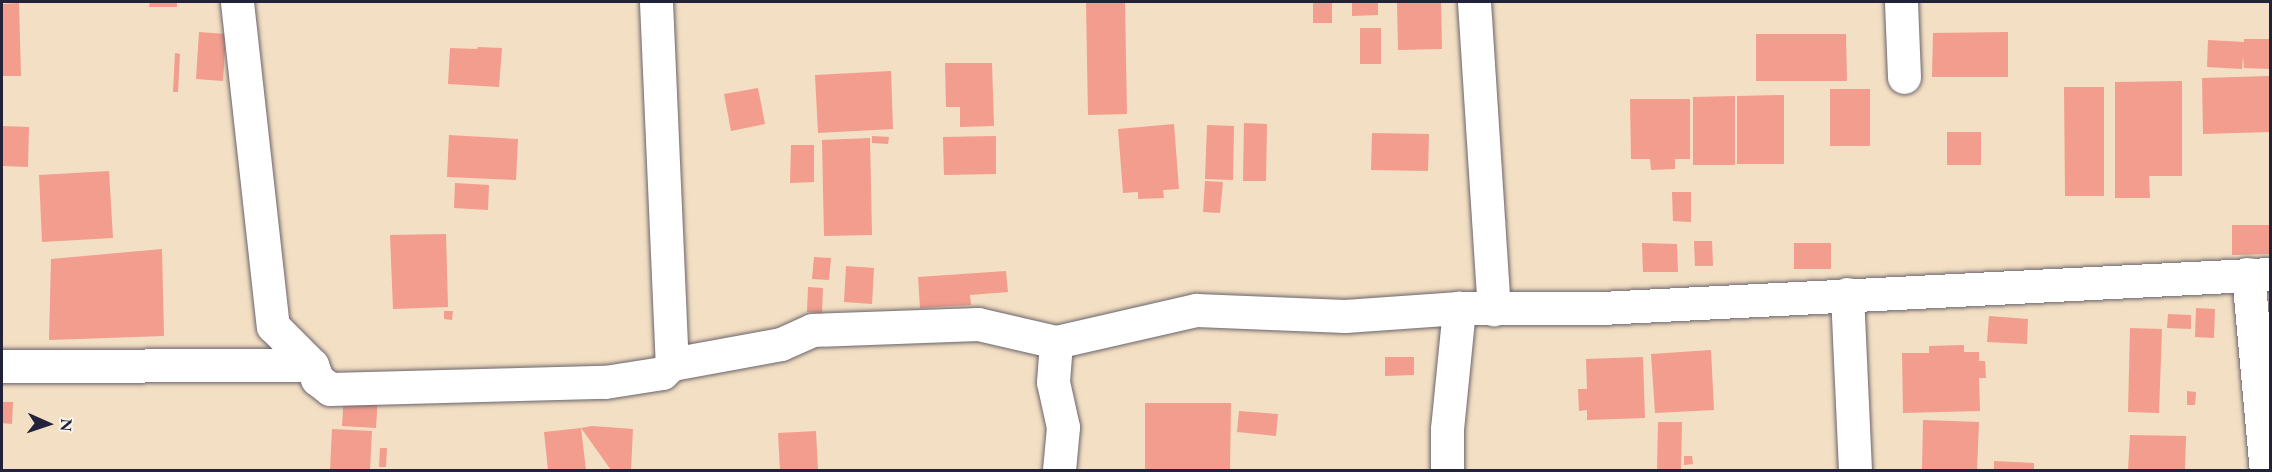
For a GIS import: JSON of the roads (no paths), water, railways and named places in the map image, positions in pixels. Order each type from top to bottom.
[{"type":"street","points":[[237,2],[273,326],[312,365],[317,379],[330,389],[605,382],[662,373],[672,364],[781,344],[812,330],[978,324],[1056,342],[1196,310],[1345,316],[1459,308],[1602,308],[2259,274],[2266,471]]},
{"type":"street","points":[[656,2],[672,364]]},
{"type":"street","points":[[1474,2],[1494,309]]},
{"type":"street","points":[[1901,2],[1904,77]]},
{"type":"street","points":[[1847,294],[1855,471]]},
{"type":"street","points":[[1448,471],[1447,429],[1459,308]]},
{"type":"street","points":[[1056,342],[1053,382],[1063,427],[1059,471]]},
{"type":"street","points":[[2,366],[312,365]]}]
